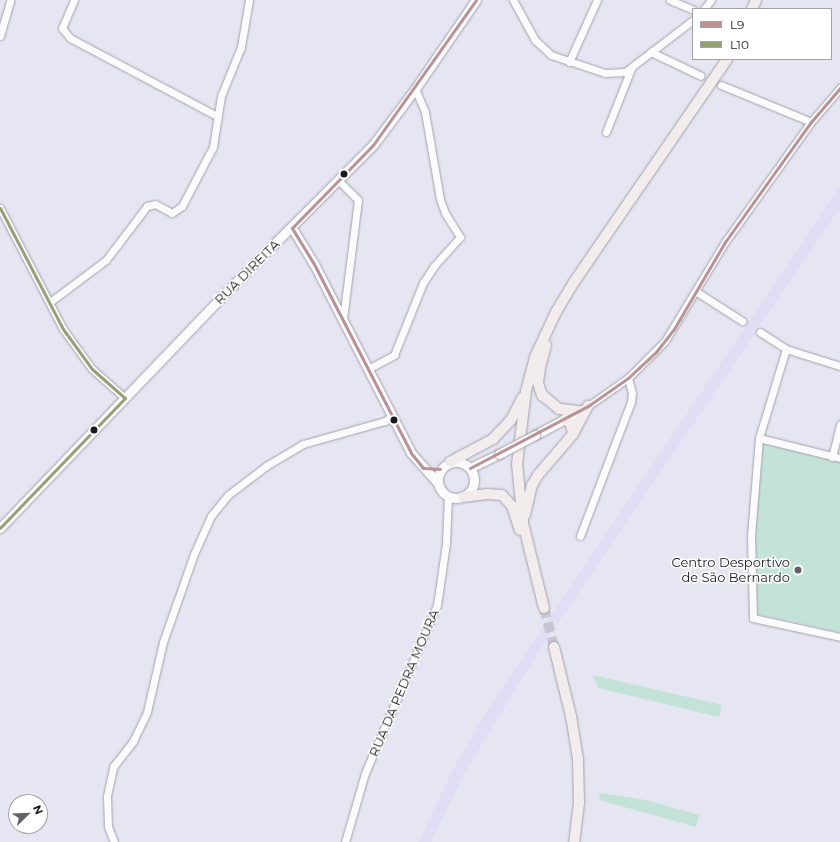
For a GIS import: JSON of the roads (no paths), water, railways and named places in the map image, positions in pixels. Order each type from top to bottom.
[{"type":"main road","name":"RUA DIREITA","points":[[0,528],[30,494],[125,398],[237,281],[292,228],[373,145],[415,89],[476,0]]},
{"type":"main road","points":[[544,608],[523,523],[517,464],[526,391],[535,357],[556,312],[725,60]]},
{"type":"main road","points":[[292,228],[304,246],[343,318],[411,453],[438,483],[448,497],[463,497],[495,493],[507,499],[512,506],[532,561]]},
{"type":"main road","points":[[556,312],[540,368],[538,383],[542,395],[559,409],[562,420]]},
{"type":"main road","points":[[423,468],[440,469],[450,462],[493,440],[503,430],[526,391]]},
{"type":"main road","points":[[559,409],[584,409]]},
{"type":"main road","points":[[523,523],[532,485],[538,475],[573,434],[584,409]]},
{"type":"main road","points":[[470,468],[584,409]]},
{"type":"main road","points":[[562,420],[571,424],[573,434]]},
{"type":"main road","points":[[450,462],[461,462],[470,468],[474,484],[463,497]]},
{"type":"main road","points":[[438,483],[440,469]]},
{"type":"main road","points":[[554,647],[572,716],[578,759],[579,803],[574,842]]},
{"type":"street","points":[[0,36],[10,0]]},
{"type":"street","points":[[74,0],[62,28],[70,38],[217,116]]},
{"type":"street","points":[[50,302],[106,260],[147,206],[155,204],[172,213],[182,206],[207,161],[213,147],[221,96],[241,47],[249,0]]},
{"type":"street","points":[[514,0],[535,40],[551,55],[605,73],[625,72],[692,21]]},
{"type":"street","points":[[569,62],[597,0]]},
{"type":"street","points":[[670,0],[692,10]]},
{"type":"street","points":[[705,8],[711,0]]},
{"type":"street","points":[[651,52],[701,76]]},
{"type":"street","points":[[606,132],[633,66]]},
{"type":"street","points":[[720,84],[811,122]]},
{"type":"street","points":[[584,409],[628,378],[665,342],[697,292],[725,242],[811,122],[840,88]]},
{"type":"street","points":[[368,368],[394,355],[423,283],[434,266],[460,237],[445,213],[440,199],[425,112],[415,89]]},
{"type":"street","points":[[338,180],[358,200],[343,318]]},
{"type":"street","points":[[0,208],[63,329],[92,369],[125,398]]},
{"type":"street","points":[[697,292],[742,322]]},
{"type":"street","points":[[760,332],[786,349],[840,366]]},
{"type":"street","points":[[786,349],[759,438],[751,536],[753,618],[840,637]]},
{"type":"street","points":[[580,536],[631,402],[632,393],[628,378]]},
{"type":"street","points":[[114,842],[108,826],[107,796],[113,767],[133,741],[147,712],[163,642],[194,554],[211,516],[228,495],[266,466],[303,444],[384,421],[392,416]]},
{"type":"street","points":[[832,456],[840,424]]},
{"type":"street","points":[[759,438],[840,458]]},
{"type":"street","name":"RUA DA PEDRA MOURA","points":[[345,842],[365,773],[437,606],[446,543],[448,497]]},
{"type":"tunnel","points":[[544,608],[554,647]]},
{"type":"place","name":"Centro Desportivo de São Bernardo","points":[[798,570]]}]
